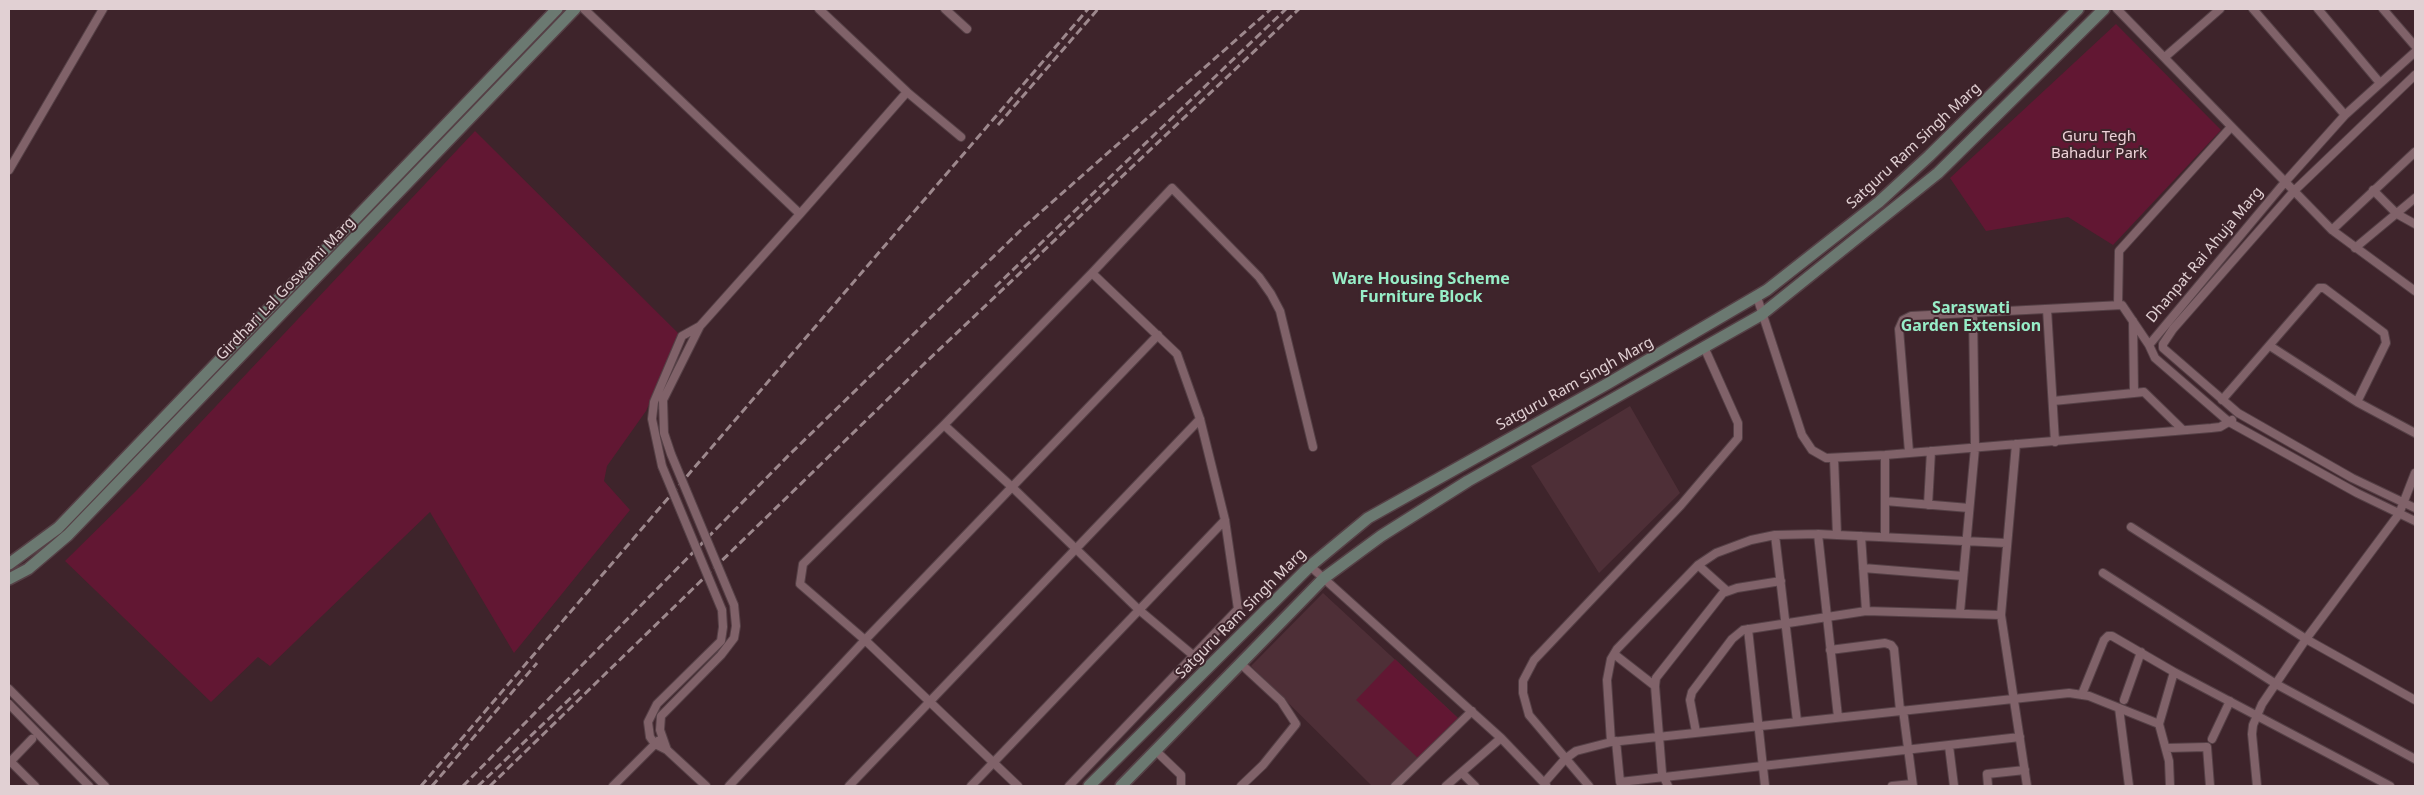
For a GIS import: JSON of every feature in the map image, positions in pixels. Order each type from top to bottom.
[{"type":"main road","name":"Girdhari Lal Goswami Marg","points":[[9,564],[58,528],[557,9]]},
{"type":"main road","name":"Girdhari Lal Goswami Marg","points":[[9,579],[28,569],[68,536],[575,9]]},
{"type":"main road","name":"Satguru Ram Singh Marg","points":[[1089,786],[1310,566],[1368,518],[1632,370],[1757,297],[1879,202],[1930,156],[2078,9]]},
{"type":"main road","name":"Satguru Ram Singh Marg","points":[[1121,786],[1324,578],[1381,536],[1468,481],[1761,315],[1938,173],[2104,9]]},
{"type":"street","points":[[9,170],[103,9]]},
{"type":"street","points":[[584,9],[800,214]]},
{"type":"street","points":[[819,9],[908,92],[961,137]]},
{"type":"street","points":[[945,9],[967,29]]},
{"type":"street","points":[[2117,9],[2332,230],[2415,291]]},
{"type":"street","points":[[2165,57],[2220,9]]},
{"type":"street","points":[[2253,9],[2345,115]]},
{"type":"street","points":[[2318,9],[2380,84]]},
{"type":"street","points":[[2384,9],[2415,46]]},
{"type":"street","name":"Dhanpat Rai Ahuja Marg","points":[[2415,52],[2345,115],[2285,182],[2149,345],[2159,362],[2229,422],[2415,522]]},
{"type":"street","name":"Dhanpat Rai Ahuja Marg","points":[[2415,75],[2294,191],[2163,344],[2163,348],[2238,413],[2352,478],[2415,508]]},
{"type":"street","points":[[667,750],[660,725],[661,716],[721,656],[734,638],[736,626],[734,605],[671,454],[664,432],[663,400],[700,326],[908,92]]},
{"type":"street","points":[[2118,304],[2119,251],[2232,127]]},
{"type":"street","points":[[2332,230],[2415,152]]},
{"type":"street","points":[[1018,786],[865,640],[800,584],[802,564],[944,425],[1172,188],[1258,277],[1271,294],[1280,311],[1313,447]]},
{"type":"street","points":[[2373,190],[2397,214],[2415,224]]},
{"type":"street","points":[[2355,248],[2415,198]]},
{"type":"street","points":[[1069,786],[1237,611],[1225,520],[1200,419],[1177,354],[1092,273]]},
{"type":"street","points":[[2222,400],[2319,288],[2324,288],[2384,333],[2386,343],[2357,402]]},
{"type":"street","points":[[1757,297],[1761,315],[1802,435],[1812,450],[1818,455],[1834,458],[1885,455],[2211,428],[2229,422],[2238,413]]},
{"type":"street","points":[[1909,452],[1899,329],[1900,324],[1911,316],[2118,304],[2125,307],[2149,345],[2163,344]]},
{"type":"street","points":[[2047,309],[2056,442]]},
{"type":"street","points":[[1960,612],[1975,448],[1973,313]]},
{"type":"street","points":[[2133,320],[2134,392]]},
{"type":"street","points":[[700,326],[682,336],[654,402],[652,419],[662,466],[722,610],[723,627],[720,641],[651,713],[648,730],[650,738],[655,744],[667,750],[706,786]]},
{"type":"street","points":[[729,786],[865,640],[1158,335]]},
{"type":"street","points":[[2270,346],[2357,402],[2415,433]]},
{"type":"street","points":[[1589,786],[1529,715],[1523,693],[1524,681],[1534,660],[1681,505],[1738,438],[1738,423],[1704,347]]},
{"type":"street","points":[[2053,401],[2134,392],[2146,393],[2183,430]]},
{"type":"street","points":[[849,786],[1200,419]]},
{"type":"street","points":[[944,425],[1012,487],[1138,609],[1194,656]]},
{"type":"street","points":[[2016,444],[2001,615],[2015,697],[2027,786]]},
{"type":"street","points":[[1928,504],[1931,451]]},
{"type":"street","points":[[1885,455],[1885,537]]},
{"type":"street","points":[[1834,458],[1837,535]]},
{"type":"street","points":[[2257,786],[2252,734],[2257,715],[2306,639],[2399,514],[2415,473]]},
{"type":"street","points":[[1885,501],[1969,508]]},
{"type":"street","points":[[971,786],[1225,520]]},
{"type":"street","points":[[2131,527],[2306,639],[2415,700]]},
{"type":"street","points":[[2006,543],[1818,534],[1775,535],[1733,545],[1698,565],[1614,654],[1607,669],[1606,680],[1620,782],[2020,737]]},
{"type":"street","points":[[1818,534],[1838,717]]},
{"type":"street","points":[[1775,535],[1797,721]]},
{"type":"street","points":[[1860,536],[1866,611]]},
{"type":"street","points":[[1698,565],[1727,590]]},
{"type":"street","points":[[1310,566],[1501,738],[1545,784],[1565,759],[1584,748],[1613,741],[2015,697],[2069,693],[2082,694],[2159,724]]},
{"type":"street","points":[[1863,568],[1963,576]]},
{"type":"street","points":[[2103,573],[2276,684],[2415,759]]},
{"type":"street","points":[[1668,786],[1664,778],[1654,686],[1656,678],[1727,590],[1781,581]]},
{"type":"street","points":[[1696,732],[1690,700],[1692,692],[1732,639],[1748,629],[1866,611],[1960,612],[2001,615]]},
{"type":"street","points":[[1748,629],[1765,786]]},
{"type":"street","points":[[2082,694],[2104,640],[2108,636],[2117,638],[2174,672],[2390,786]]},
{"type":"street","points":[[1830,650],[1885,644],[1891,645],[1894,649],[1912,785],[1892,786]]},
{"type":"street","points":[[2124,700],[2142,652]]},
{"type":"street","points":[[1614,654],[1654,686]]},
{"type":"street","points":[[1240,786],[1263,765],[1296,724],[1281,700],[1241,664]]},
{"type":"street","points":[[2170,786],[2169,761],[2159,724],[2174,672]]},
{"type":"street","points":[[9,689],[105,786]]},
{"type":"street","points":[[2212,738],[2230,702]]},
{"type":"street","points":[[9,704],[89,786]]},
{"type":"street","points":[[2119,708],[2130,786]]},
{"type":"street","points":[[1395,786],[1472,712]]},
{"type":"street","points":[[613,786],[662,736]]},
{"type":"street","points":[[1446,786],[1501,738]]},
{"type":"street","points":[[32,739],[9,762],[36,786]]},
{"type":"street","points":[[1949,746],[1954,786]]},
{"type":"street","points":[[2166,748],[2207,747],[2210,786]]},
{"type":"street","points":[[1156,750],[1181,775],[1181,786]]},
{"type":"street","points":[[1988,786],[1987,774],[2025,770]]},
{"type":"street","points":[[1462,772],[1474,786]]},
{"type":"shaded area","points":[[1630,406],[1680,493],[1599,573],[1531,466]]},
{"type":"shaded area","points":[[1323,593],[1458,718],[1391,786],[1372,786],[1251,666]]},
{"type":"green space","name":"Guru Tegh Bahadur Park","points":[[2116,24],[2221,130],[2113,245],[2068,217],[1986,231],[1950,178]]},
{"type":"green space","points":[[475,131],[680,335],[646,411],[607,466],[604,481],[630,510],[514,653],[430,512],[270,666],[258,657],[211,702],[65,561],[136,491]]},
{"type":"green space","points":[[1395,659],[1458,718],[1419,759],[1356,700]]},
{"type":"railway","points":[[421,786],[1088,9]]},
{"type":"railway","points":[[998,125],[1098,9]]},
{"type":"railway","points":[[463,786],[789,455],[1025,226],[1271,9]]},
{"type":"railway","points":[[995,287],[1286,9]]},
{"type":"railway","points":[[490,786],[924,364],[1299,9]]},
{"type":"railway","points":[[432,786],[537,663]]},
{"type":"railway","points":[[478,786],[580,689]]},
{"type":"district","name":"Ware Housing Scheme Furniture Block","points":[[1421,288]]},
{"type":"district","name":"Saraswati Garden Extension","points":[[1971,317]]}]
